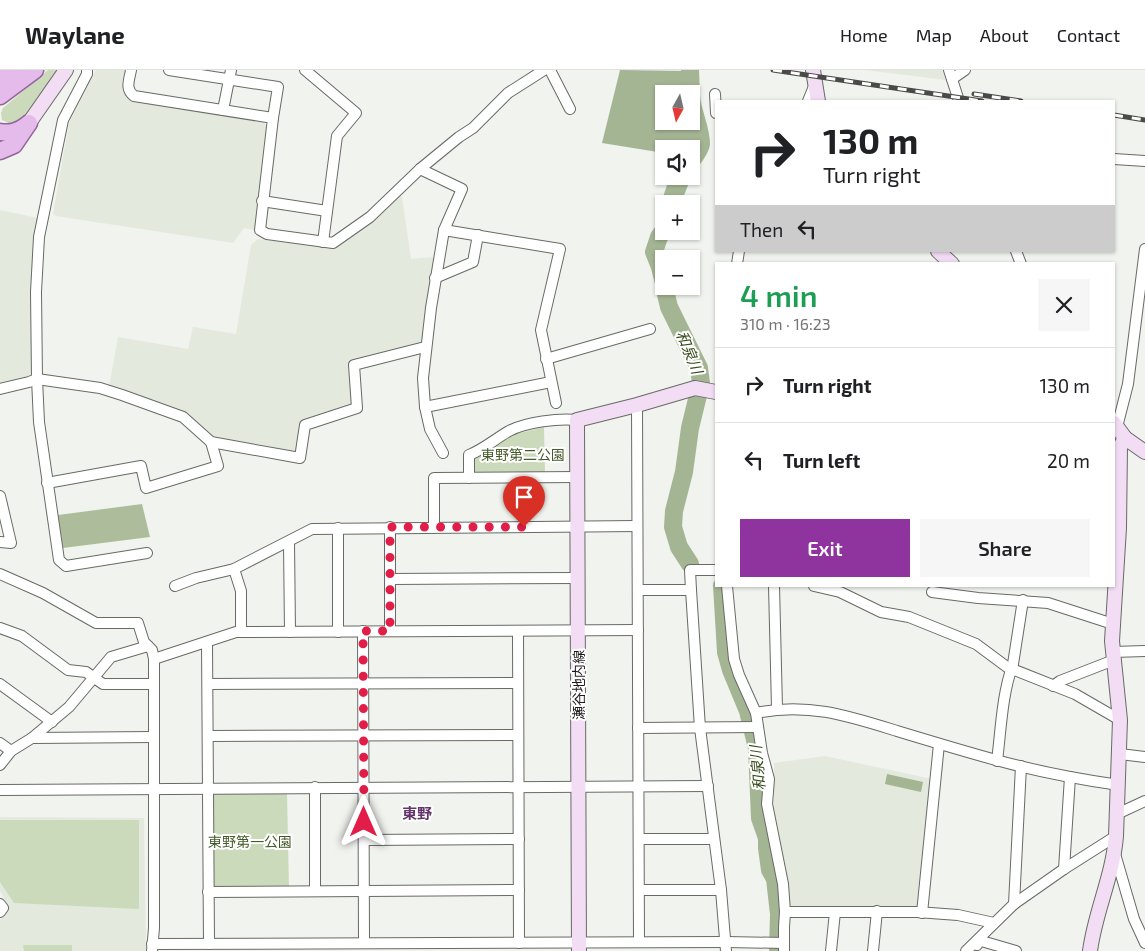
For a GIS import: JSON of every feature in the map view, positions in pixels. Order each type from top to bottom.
[{"type":"main road","points":[[1,91],[13,70]]},
{"type":"main road","points":[[1,91],[35,70]]},
{"type":"main road","points":[[0,132],[16,132],[29,123]]},
{"type":"main road","points":[[0,151],[14,145],[29,123]]},
{"type":"street","points":[[29,123],[66,70]]},
{"type":"street","points":[[87,70],[87,74],[63,120],[39,237],[36,292],[37,378],[47,483],[59,560],[66,566],[147,553]]},
{"type":"street","points":[[131,70],[128,87],[129,92],[134,96],[273,118]]},
{"type":"street","points":[[169,70],[229,75],[278,87],[262,201],[260,230],[267,234],[333,243],[370,217],[420,169],[473,128],[508,93],[544,70]]},
{"type":"street","points":[[305,70],[356,113],[336,136],[323,242]]},
{"type":"street","points":[[550,70],[570,109]]},
{"type":"street","points":[[813,70],[818,100]]},
{"type":"street","points":[[959,100],[950,74],[965,70]]},
{"type":"street","points":[[223,110],[229,75]]},
{"type":"street","points":[[808,100],[815,84]]},
{"type":"street","points":[[715,94],[715,100]]},
{"type":"street","points":[[1115,159],[1145,161]]},
{"type":"street","points":[[420,169],[462,189],[444,230],[425,347],[423,378],[425,407],[430,429],[443,453]]},
{"type":"street","points":[[262,201],[326,211]]},
{"type":"street","points":[[444,230],[560,248],[541,330],[556,403]]},
{"type":"street","points":[[435,278],[473,262],[478,235]]},
{"type":"street","points":[[1090,951],[1098,908],[1115,853],[1120,720],[1113,656],[1113,624],[1118,546],[1119,429],[1128,384],[1143,279],[1145,249]]},
{"type":"street","points":[[939,252],[950,262]]},
{"type":"street","points":[[546,359],[650,329]]},
{"type":"street","points":[[0,389],[29,382],[37,378],[100,388],[183,417],[211,442],[300,458],[305,425],[357,408],[354,365],[425,347]]},
{"type":"street","points":[[425,407],[551,382]]},
{"type":"street","points":[[469,478],[469,455],[511,430],[558,418],[577,420],[698,389],[715,392]]},
{"type":"street","points":[[637,405],[639,942]]},
{"type":"street","name":"瀬谷地内線","points":[[577,420],[579,947]]},
{"type":"street","points":[[1119,429],[1145,452]]},
{"type":"street","points":[[47,483],[141,466],[146,488],[218,466],[211,442]]},
{"type":"street","points":[[434,527],[434,478],[578,477]]},
{"type":"street","points":[[0,496],[11,543],[0,542]]},
{"type":"street","points":[[182,587],[196,578],[234,569],[312,529],[637,526]]},
{"type":"street","points":[[390,527],[390,631]]},
{"type":"street","points":[[338,528],[338,632]]},
{"type":"street","points":[[289,542],[290,632]]},
{"type":"street","points":[[234,569],[241,592],[242,632]]},
{"type":"street","points":[[715,570],[690,570],[700,728],[721,890],[726,946]]},
{"type":"street","points":[[0,574],[43,592],[96,622],[138,623],[144,642],[152,650],[154,659],[154,928],[152,948],[208,944],[290,947],[364,943],[423,947],[519,943],[579,947],[639,942],[726,946],[781,945],[785,912],[783,884],[768,804],[769,779],[753,727],[756,712],[739,675],[734,659],[727,587]]},
{"type":"street","points":[[390,579],[578,578]]},
{"type":"street","points":[[774,587],[777,708]]},
{"type":"street","points":[[818,587],[840,592],[881,612],[909,617],[976,644],[1011,669],[1075,694],[1120,720]]},
{"type":"street","points":[[638,590],[691,590]]},
{"type":"street","points":[[932,592],[978,598],[1048,603],[1113,624]]},
{"type":"street","points":[[997,761],[1006,690],[1023,600]]},
{"type":"street","points":[[0,628],[22,636],[68,670],[86,672],[102,684],[153,684]]},
{"type":"street","points":[[154,659],[236,632],[638,630]]},
{"type":"street","points":[[363,631],[364,943]]},
{"type":"street","points":[[518,631],[519,943]]},
{"type":"street","points":[[207,642],[208,944]]},
{"type":"street","points":[[0,765],[11,751],[32,738],[69,706],[111,656],[148,646]]},
{"type":"street","points":[[1053,686],[1113,656],[1145,651]]},
{"type":"street","points":[[208,684],[518,683]]},
{"type":"street","points":[[0,684],[52,722]]},
{"type":"street","points":[[756,712],[777,708],[819,710],[861,720],[997,761],[1070,777],[1119,785]]},
{"type":"street","points":[[638,728],[753,727]]},
{"type":"street","points":[[208,736],[518,735]]},
{"type":"street","points":[[32,738],[154,737]]},
{"type":"street","points":[[0,743],[11,751]]},
{"type":"street","points":[[922,913],[939,744]]},
{"type":"street","points":[[1120,754],[1145,757]]},
{"type":"street","points":[[1014,904],[1020,766]]},
{"type":"street","points":[[1064,869],[1070,777]]},
{"type":"street","points":[[0,790],[708,786]]},
{"type":"street","points":[[315,788],[315,891]]},
{"type":"street","points":[[1117,814],[1145,801]]},
{"type":"street","points":[[966,951],[1014,904],[1116,836]]},
{"type":"street","points":[[639,839],[714,838]]},
{"type":"street","points":[[364,840],[519,839]]},
{"type":"street","points":[[1115,853],[1134,919],[1145,943]]},
{"type":"street","points":[[208,892],[519,890]]},
{"type":"street","points":[[639,890],[721,890]]},
{"type":"street","points":[[0,904],[3,908],[0,912]]},
{"type":"street","points":[[785,912],[877,911],[922,913],[958,915],[994,922]]},
{"type":"street","points":[[873,951],[877,911]]},
{"type":"street","points":[[831,951],[835,912]]},
{"type":"street","points":[[1134,919],[1145,919]]},
{"type":"street","points":[[976,951],[978,940]]},
{"type":"street","points":[[978,940],[1016,951]]},
{"type":"shaded area","points":[[96,70],[125,70],[122,82],[124,92],[130,101],[263,122],[266,126],[254,230],[244,228],[233,243],[53,214],[69,123]]},
{"type":"shaded area","points":[[620,70],[687,71],[689,85],[655,85],[655,130],[697,130],[697,140],[655,140],[655,152],[602,143]]},
{"type":"shaded area","points":[[865,70],[943,70],[946,80]]},
{"type":"shaded area","points":[[667,185],[678,185],[674,195],[664,195]]},
{"type":"shaded area","points":[[399,194],[402,197],[411,259],[434,257],[422,345],[349,363],[351,405],[302,420],[299,424],[296,450],[293,452],[220,439],[109,387],[118,337],[188,349],[193,327],[236,334],[251,245],[258,239],[334,248],[373,221]]},
{"type":"shaded area","points":[[0,210],[38,218],[33,243],[33,375],[29,379],[0,385]]},
{"type":"shaded area","points":[[142,504],[150,537],[63,548],[58,515]]},
{"type":"shaded area","points":[[825,756],[932,779],[918,906],[787,905],[782,855],[774,813],[774,763]]},
{"type":"shaded area","points":[[887,774],[923,782],[921,792],[885,784]]},
{"type":"shaded area","points":[[0,817],[144,818],[146,951],[0,951],[0,920],[6,913],[7,903],[0,891]]},
{"type":"green space","points":[[48,70],[60,70],[22,120],[11,124],[2,120],[1,113],[3,108]]},
{"type":"green space","name":"東野第二公園","points":[[544,427],[545,475],[475,476],[474,458],[511,435]]},
{"type":"green space","name":"東野第一公園","points":[[287,793],[289,889],[213,890],[212,794]]},
{"type":"green space","points":[[0,820],[139,820],[139,909],[14,903],[0,882]]},
{"type":"green space","points":[[23,945],[72,945],[72,951],[24,951]]},
{"type":"waterway","name":"和泉川","points":[[690,70],[691,85]]},
{"type":"waterway","name":"和泉川","points":[[699,130],[700,146]]},
{"type":"waterway","name":"和泉川","points":[[675,195],[678,185]]},
{"type":"waterway","name":"和泉川","points":[[655,254],[658,240]]},
{"type":"waterway","name":"和泉川","points":[[666,295],[669,307],[699,368],[701,383],[690,428],[684,472],[674,511],[673,527],[679,547],[690,564]]},
{"type":"waterway","name":"和泉川","points":[[722,587],[726,652],[731,670],[748,711],[757,748],[760,818],[767,838],[770,870],[775,879],[779,914],[778,951]]},
{"type":"railway","points":[[773,70],[975,100]]},
{"type":"railway","points":[[974,94],[1014,100]]},
{"type":"railway","points":[[1115,115],[1145,120]]},
{"type":"district","name":"東野","points":[[417,813]]},
{"type":"route","points":[[364,822],[363,631],[390,631],[390,527],[524,527]]}]
